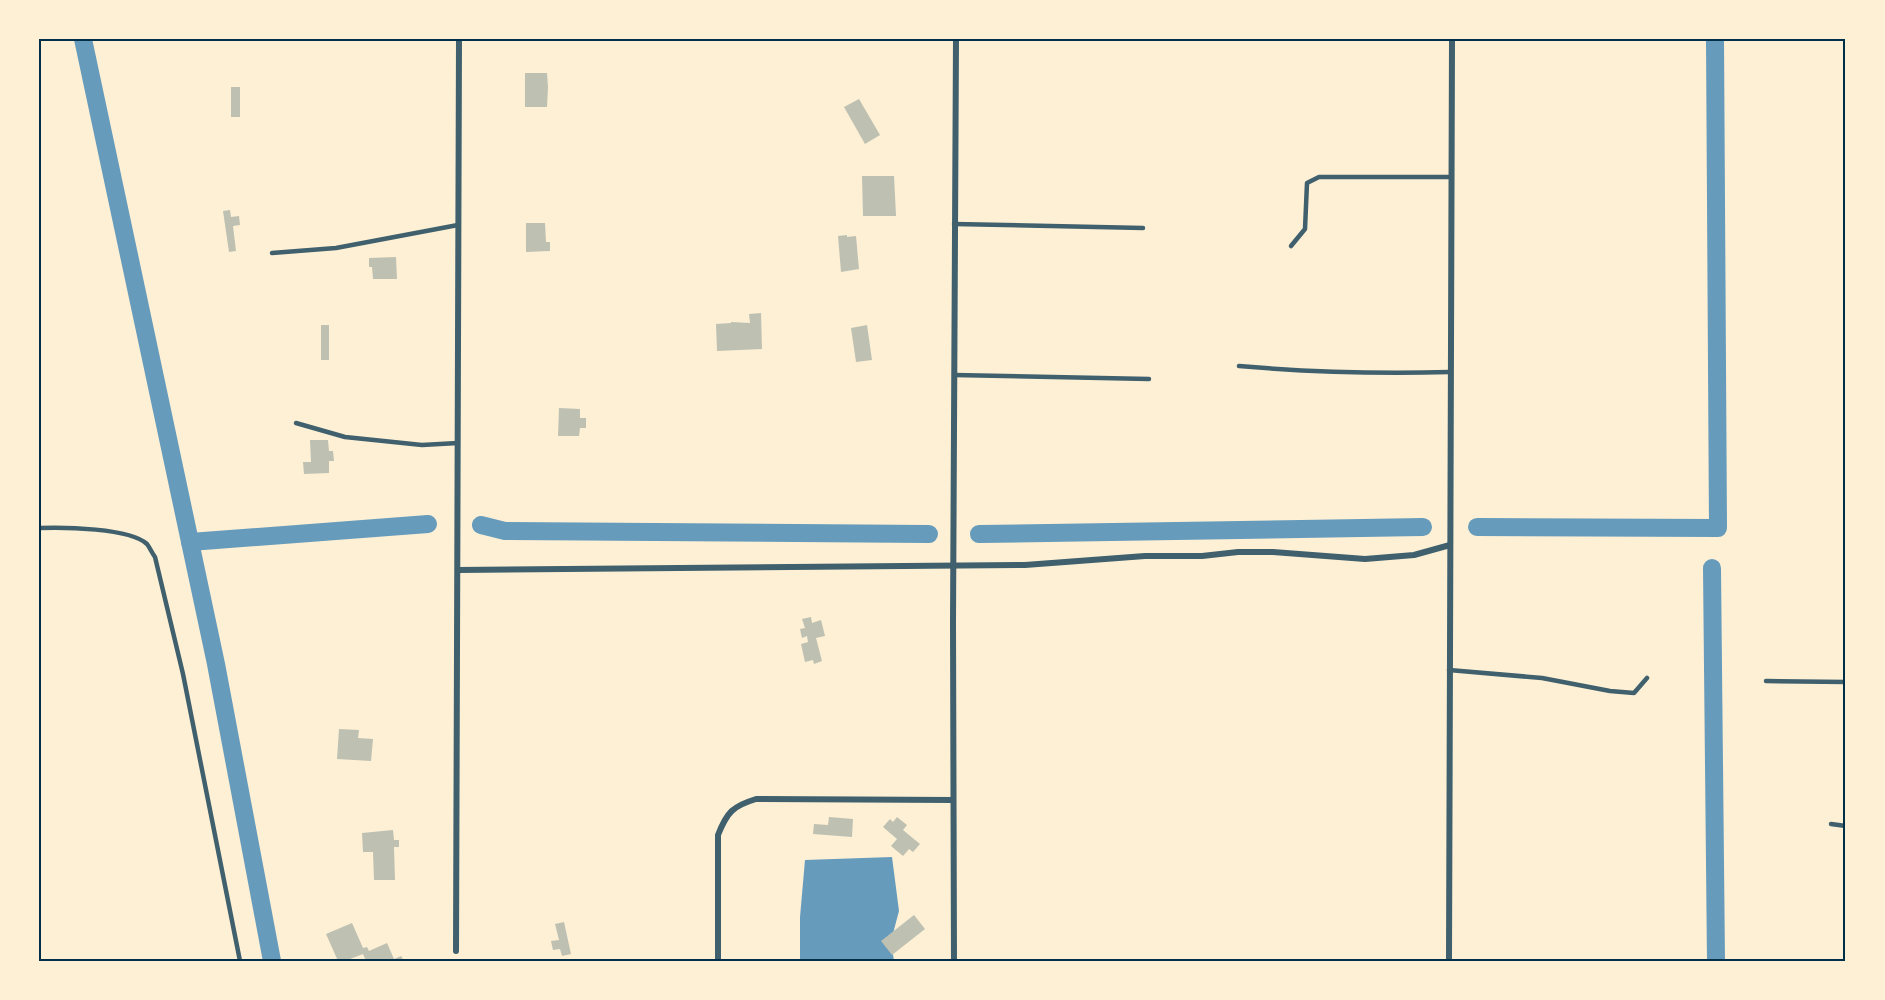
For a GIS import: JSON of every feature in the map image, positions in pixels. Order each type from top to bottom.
[{"type":"street","points":[[456,951],[459,39]]},
{"type":"street","points":[[954,961],[956,39]]},
{"type":"street","points":[[1449,961],[1452,39]]},
{"type":"street","points":[[458,570],[954,567],[1025,565],[1145,556],[1202,556],[1238,552],[1273,552],[1365,559],[1414,555],[1450,545]]},
{"type":"street","points":[[718,961],[718,835],[724,818],[738,805],[756,799],[953,800]]},
{"type":"lane","points":[[1291,246],[1305,229],[1307,183],[1319,177],[1451,177]]},
{"type":"lane","points":[[954,224],[1143,228]]},
{"type":"lane","points":[[272,253],[336,248],[458,225]]},
{"type":"lane","points":[[1239,366],[1384,374],[1450,372]]},
{"type":"lane","points":[[954,375],[1149,379]]},
{"type":"lane","points":[[297,423],[345,437],[422,445],[458,443]]},
{"type":"lane","points":[[39,528],[93,530],[131,535],[146,544],[154,557],[183,674],[240,961]]},
{"type":"lane","points":[[1449,670],[1542,678],[1610,692],[1634,693],[1647,678]]},
{"type":"lane","points":[[1766,681],[1846,682]]},
{"type":"lane","points":[[1831,824],[1846,826]]},
{"type":"water","points":[[892,857],[899,911],[891,941],[894,961],[800,961],[800,917],[805,860]]},
{"type":"building","points":[[525,73],[547,73],[547,107],[525,107]]},
{"type":"building","points":[[231,87],[240,87],[240,117],[231,117]]},
{"type":"building","points":[[859,99],[880,135],[865,144],[844,107]]},
{"type":"building","points":[[862,176],[894,176],[896,216],[863,216]]},
{"type":"building","points":[[230,210],[231,217],[239,216],[240,225],[233,226],[236,251],[229,252],[223,211]]},
{"type":"building","points":[[526,223],[545,223],[546,242],[550,242],[550,251],[526,252]]},
{"type":"building","points":[[847,235],[847,237],[856,236],[859,269],[841,272],[838,236]]},
{"type":"building","points":[[396,257],[397,279],[373,279],[369,258]]},
{"type":"building","points":[[761,313],[762,349],[717,351],[716,324],[750,323],[749,314]]},
{"type":"building","points":[[321,325],[329,325],[329,360],[321,360]]},
{"type":"building","points":[[867,325],[872,360],[856,362],[851,328]]},
{"type":"building","points":[[559,408],[580,409],[580,418],[586,418],[586,428],[580,428],[579,436],[558,436]]},
{"type":"building","points":[[310,440],[328,440],[329,451],[333,451],[334,461],[329,461],[329,473],[304,474],[303,462],[311,462]]},
{"type":"building","points":[[811,617],[812,623],[821,620],[825,636],[816,638],[822,661],[814,664],[813,660],[805,662],[801,644],[808,642],[807,636],[802,638],[800,629],[805,628],[802,619]]},
{"type":"building","points":[[339,729],[359,730],[358,738],[373,739],[371,761],[337,759]]},
{"type":"building","points":[[829,817],[853,819],[852,837],[813,834],[814,824],[828,825]]},
{"type":"building","points":[[897,817],[907,825],[903,830],[920,844],[913,852],[909,849],[903,856],[891,846],[897,839],[883,827],[890,819],[893,822]]},
{"type":"building","points":[[393,830],[394,840],[399,840],[399,847],[394,847],[395,880],[374,880],[373,852],[363,852],[362,833]]},
{"type":"building","points":[[914,915],[925,929],[892,955],[881,941]]},
{"type":"building","points":[[564,922],[571,954],[562,956],[560,949],[553,950],[551,941],[559,940],[555,924]]},
{"type":"building","points":[[352,923],[363,948],[367,947],[369,951],[387,943],[394,959],[401,956],[404,961],[366,961],[363,954],[345,961],[338,961],[326,934]]},
{"type":"waterway","points":[[83,39],[216,664],[272,961]]},
{"type":"waterway","points":[[1477,527],[1718,528],[1715,39]]},
{"type":"waterway","points":[[190,542],[428,524]]},
{"type":"waterway","points":[[481,525],[505,531],[929,534]]},
{"type":"waterway","points":[[979,534],[1423,527]]},
{"type":"waterway","points":[[1712,568],[1716,961]]}]
